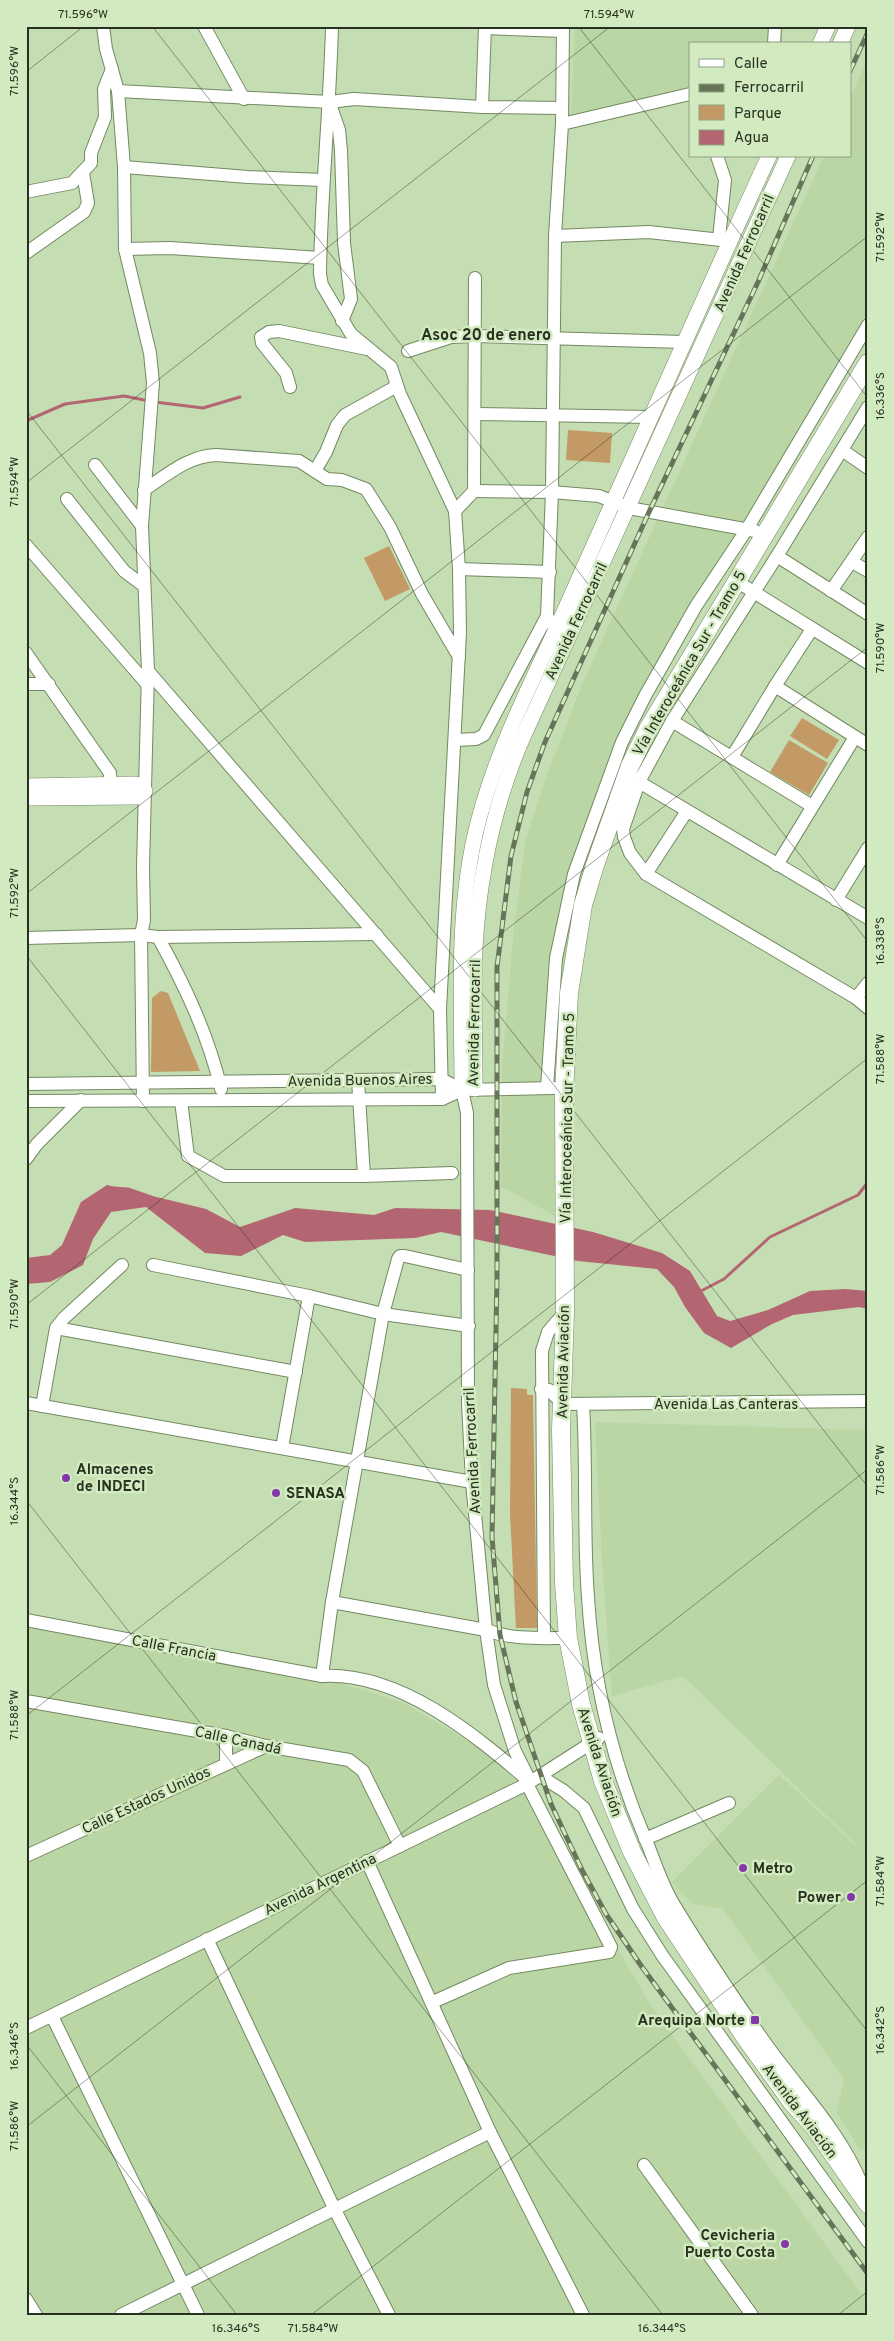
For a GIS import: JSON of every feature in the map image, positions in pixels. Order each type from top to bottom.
[{"type":"highway","name":"Vía Interoceánica Sur - Tramo 5","points":[[565,1287],[564,1088],[566,1046],[573,964],[583,905],[595,865],[630,766],[648,729],[764,532],[868,363]]},
{"type":"highway","name":"Avenida Aviación","points":[[565,1287],[563,1404],[564,1583],[568,1638],[581,1704],[591,1742],[614,1811],[735,2023],[791,2101],[817,2121],[858,2180],[868,2204]]},
{"type":"main road","points":[[821,42],[828,26]]},
{"type":"main road","points":[[841,42],[848,26]]},
{"type":"main road","name":"Avenida Ferrocarril","points":[[562,636],[614,501],[684,342],[724,240],[768,158]]},
{"type":"main road","name":"Avenida Ferrocarril","points":[[469,1089],[461,943],[464,900],[475,834],[497,762],[524,697],[562,636],[629,508],[787,158]]},
{"type":"main road","points":[[26,798],[111,791],[136,784],[144,791]]},
{"type":"main road","points":[[26,786],[111,791]]},
{"type":"street","points":[[103,26],[106,49],[118,91],[124,167],[125,249],[150,353],[152,383],[142,526],[147,678],[144,791],[144,920],[141,935],[143,1101]]},
{"type":"street","points":[[204,26],[244,99]]},
{"type":"street","points":[[332,26],[330,102],[323,180],[320,258],[322,285],[351,334],[391,367],[396,386],[455,511],[459,569],[458,658],[440,1009],[442,1099]]},
{"type":"street","points":[[774,42],[775,26]]},
{"type":"street","points":[[455,740],[476,739],[484,735],[548,616],[552,492],[553,337],[562,124],[563,29],[485,27],[482,107]]},
{"type":"street","points":[[26,192],[72,182],[91,163],[91,153],[105,117],[104,89],[112,69]]},
{"type":"street","points":[[118,91],[244,99],[330,102],[354,99],[482,107],[562,108]]},
{"type":"street","points":[[562,124],[689,94]]},
{"type":"street","points":[[330,102],[339,130],[344,243],[351,299],[342,321]]},
{"type":"street","points":[[556,236],[650,232],[724,240],[724,180],[718,158]]},
{"type":"street","points":[[124,167],[248,177],[323,180]]},
{"type":"street","points":[[26,253],[84,212],[88,203],[83,173]]},
{"type":"street","points":[[125,249],[170,248],[320,258]]},
{"type":"street","points":[[455,511],[474,491],[476,414],[475,278]]},
{"type":"street","points":[[547,1088],[556,958],[574,874],[622,742],[645,696],[696,606],[747,529],[868,325]]},
{"type":"street","points":[[290,387],[286,373],[262,343],[261,337],[264,334],[279,331],[369,350]]},
{"type":"street","points":[[408,351],[452,337],[476,336],[684,342]]},
{"type":"street","points":[[315,471],[326,452],[337,425],[345,415],[396,386]]},
{"type":"street","points":[[868,407],[777,556],[672,721],[639,782],[623,829],[630,853],[646,874],[856,998],[868,1008]]},
{"type":"street","points":[[476,414],[650,417]]},
{"type":"street","points":[[842,450],[868,468]]},
{"type":"street","points":[[144,490],[179,466],[203,455],[300,461],[327,479],[342,480],[366,489],[390,527],[422,594],[458,658]]},
{"type":"street","points":[[95,464],[142,526]]},
{"type":"street","points":[[474,491],[552,492],[599,496],[629,508],[764,532]]},
{"type":"street","points":[[68,499],[124,571],[144,586]]},
{"type":"street","points":[[831,591],[868,537]]},
{"type":"street","points":[[26,545],[376,934],[440,1009]]},
{"type":"street","points":[[777,556],[868,614]]},
{"type":"street","points":[[852,562],[868,572]]},
{"type":"street","points":[[459,569],[550,572]]},
{"type":"street","points":[[736,581],[868,663]]},
{"type":"street","points":[[548,616],[562,636]]},
{"type":"street","points":[[732,757],[812,629]]},
{"type":"street","points":[[26,653],[110,774],[111,791]]},
{"type":"street","points":[[26,684],[49,684]]},
{"type":"street","points":[[775,686],[868,745]]},
{"type":"street","points":[[672,721],[812,806]]},
{"type":"street","points":[[777,865],[855,737]]},
{"type":"street","points":[[639,782],[868,918]]},
{"type":"street","points":[[646,874],[687,810]]},
{"type":"street","points":[[836,900],[868,848]]},
{"type":"street","points":[[26,938],[141,935],[158,937],[376,934]]},
{"type":"street","points":[[158,937],[184,984],[200,1021],[220,1083],[224,1102]]},
{"type":"street","points":[[856,998],[868,982]]},
{"type":"street","name":"Avenida Buenos Aires","points":[[26,1084],[441,1079],[469,1089]]},
{"type":"street","points":[[358,1080],[364,1176]]},
{"type":"street","points":[[469,1089],[564,1088]]},
{"type":"street","name":"Avenida Buenos Aires","points":[[26,1101],[224,1102],[442,1099],[469,1089]]},
{"type":"street","name":"Avenida Ferrocarril","points":[[432,2002],[509,1968],[609,1952],[611,1947],[532,1781],[515,1751],[494,1685],[486,1630],[472,1482],[468,1403],[469,1326],[466,1192],[469,1089]]},
{"type":"street","points":[[26,1159],[37,1144],[81,1100]]},
{"type":"street","points":[[181,1101],[188,1156],[224,1176],[452,1174]]},
{"type":"street","points":[[322,1676],[332,1602],[383,1314],[400,1256],[468,1270]]},
{"type":"street","points":[[42,1406],[56,1328],[64,1318],[122,1265]]},
{"type":"street","points":[[153,1265],[309,1296],[383,1314],[469,1326]]},
{"type":"street","points":[[282,1448],[309,1296]]},
{"type":"street","points":[[544,1638],[542,1351],[548,1332],[565,1312]]},
{"type":"street","points":[[56,1328],[296,1372]]},
{"type":"street","points":[[541,1389],[549,1390],[563,1404]]},
{"type":"street","name":"Avenida Las Canteras","points":[[563,1404],[868,1401]]},
{"type":"street","points":[[26,1403],[472,1482]]},
{"type":"street","points":[[583,1404],[587,1596],[597,1678],[608,1732],[632,1806],[645,1839],[662,1898]]},
{"type":"street","points":[[332,1602],[486,1630],[500,1635],[526,1638],[568,1638]]},
{"type":"street","name":"Calle Francia","points":[[26,1620],[322,1676],[354,1676],[428,1707],[482,1741],[532,1781]]},
{"type":"street","points":[[324,1658],[330,1667],[340,1675]]},
{"type":"street","name":"Calle Canadá","points":[[26,1701],[226,1736],[266,1746],[349,1760],[357,1764],[363,1771],[400,1846]]},
{"type":"street","name":"Avenida Argentina","points":[[26,2028],[532,1781],[608,1732]]},
{"type":"street","points":[[226,1736],[226,1763]]},
{"type":"street","name":"Calle Estados Unidos","points":[[26,1856],[266,1746]]},
{"type":"street","points":[[532,1781],[564,1791],[584,1808],[633,1909],[662,1955],[868,2242]]},
{"type":"street","points":[[645,1839],[729,1803]]},
{"type":"street","points":[[367,1861],[490,2132],[584,2315]]},
{"type":"street","points":[[207,1939],[335,2210],[389,2315]]},
{"type":"street","points":[[52,2016],[198,2315]]},
{"type":"street","points":[[121,2315],[182,2283],[335,2210],[490,2132]]},
{"type":"street","points":[[644,2165],[752,2315]]},
{"type":"street","points":[[26,2299],[36,2315]]},
{"type":"shaded area","points":[[575,26],[783,26],[782,42],[689,42],[689,94],[571,114]]},
{"type":"shaded area","points":[[868,59],[868,337],[775,495],[706,601],[648,700],[626,749],[594,832],[575,904],[566,960],[555,1068],[557,1217],[501,1186],[502,1067],[514,928],[525,843],[545,780],[583,682],[823,158],[852,158],[852,93]]},
{"type":"shaded area","points":[[595,1422],[868,1430],[868,1856],[683,1676],[612,1696],[602,1562]]},
{"type":"shaded area","points":[[26,1625],[326,1679],[404,1703],[470,1742],[531,1793],[553,1837],[649,2003],[868,2303],[868,2315],[26,2315]]},
{"type":"shaded area","name":"Arequipa Norte","points":[[779,1775],[868,1857],[868,2146],[860,2150],[837,2113],[844,2078],[721,1906],[717,1908],[693,1904],[672,1882]]},
{"type":"green space","points":[[568,430],[612,433],[610,463],[566,460]]},
{"type":"green space","points":[[389,546],[410,589],[385,601],[364,558]]},
{"type":"green space","points":[[802,718],[839,740],[827,759],[790,736]]},
{"type":"green space","points":[[789,740],[828,763],[809,795],[770,772]]},
{"type":"green space","points":[[161,991],[168,993],[200,1071],[151,1072],[152,998]]},
{"type":"green space","points":[[511,1388],[527,1389],[527,1395],[533,1395],[537,1628],[516,1628],[510,1514]]},
{"type":"water","points":[[107,1185],[206,1209],[240,1227],[295,1208],[374,1215],[395,1208],[490,1210],[593,1232],[662,1253],[690,1271],[717,1316],[730,1321],[768,1310],[810,1291],[845,1289],[868,1291],[868,1309],[859,1307],[793,1315],[772,1324],[731,1348],[704,1333],[685,1307],[674,1287],[657,1269],[578,1261],[441,1232],[415,1238],[305,1242],[283,1235],[241,1256],[205,1253],[146,1207],[111,1212],[93,1239],[83,1265],[50,1282],[26,1284],[26,1258],[50,1255],[62,1245],[81,1202]]},
{"type":"waterway","points":[[26,421],[65,404],[124,396],[149,401]]},
{"type":"waterway","points":[[155,402],[203,408],[240,397]]},
{"type":"waterway","points":[[699,1292],[724,1279],[770,1237],[858,1195],[868,1182]]},
{"type":"waterway","points":[[114,1188],[128,1189],[151,1197]]},
{"type":"railway","points":[[852,67],[868,32]]},
{"type":"railway","points":[[812,158],[758,282],[649,512],[545,742],[527,792],[511,856],[497,967],[497,1277],[492,1537],[500,1635],[516,1702],[551,1804],[582,1870],[606,1914],[642,1967],[868,2274]]},
{"type":"place","name":"Almacenes de INDECI","points":[[66,1478]]},
{"type":"place","name":"SENASA","points":[[276,1493]]},
{"type":"place","name":"Metro","points":[[743,1868]]},
{"type":"place","name":"Power","points":[[851,1897]]},
{"type":"place","name":"Arequipa Norte","points":[[755,2020]]},
{"type":"place","name":"Cevicheria Puerto Costa","points":[[785,2244]]},
{"type":"district","name":"Asoc 20 de enero","points":[[486,334]]}]
